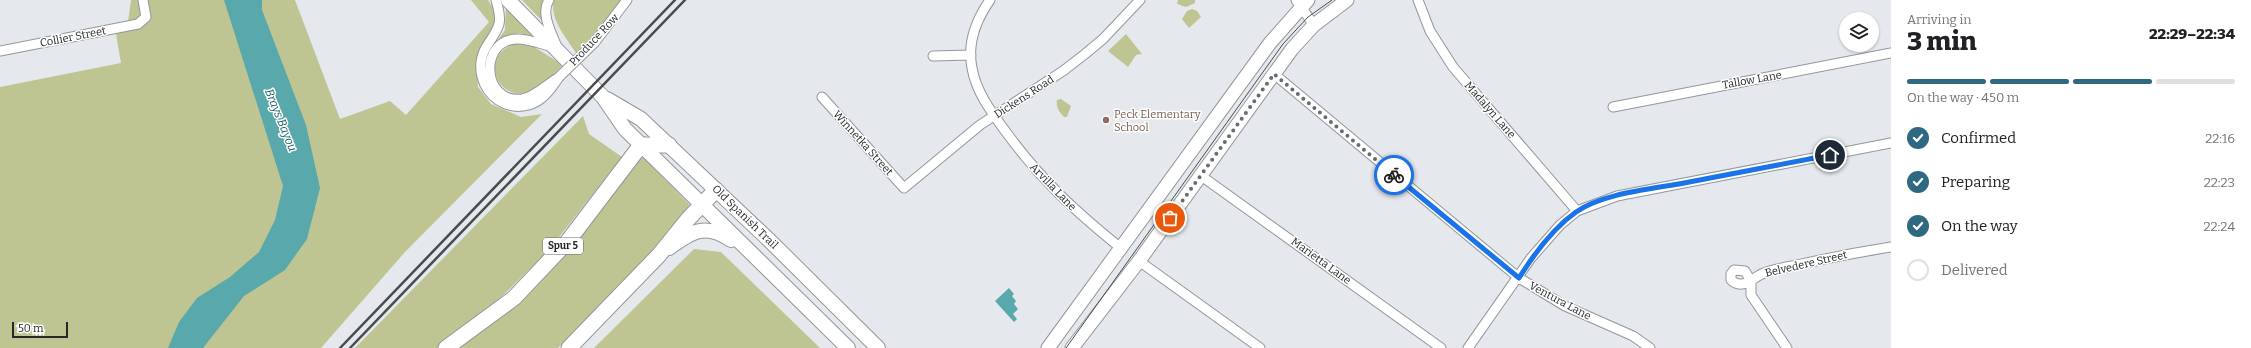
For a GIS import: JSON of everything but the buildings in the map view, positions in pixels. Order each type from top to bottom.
[{"type":"highway","points":[[641,145],[669,145]]},
{"type":"highway","name":"Spur 5","points":[[446,348],[520,292],[568,242],[641,145]]},
{"type":"highway","points":[[569,348],[659,255],[701,205],[716,190]]},
{"type":"main road","name":"Old Spanish Trail","points":[[508,0],[603,96],[625,129],[848,348]]},
{"type":"main road","points":[[1072,348],[1139,261],[1292,50],[1314,25],[1347,0]]},
{"type":"main road","points":[[1048,348],[1270,43],[1302,2]]},
{"type":"main road","name":"Old Spanish Trail","points":[[603,96],[641,119],[878,348]]},
{"type":"main road","points":[[659,255],[686,235],[699,230],[712,231],[727,238],[747,256],[762,265]]},
{"type":"street","name":"Collier Street","points":[[0,51],[138,24],[146,20],[143,0]]},
{"type":"street","name":"Produce Row","points":[[496,0],[499,23],[496,34],[485,49],[481,66],[482,79],[489,94],[502,103],[513,107],[523,107],[534,104],[549,92],[559,77]]},
{"type":"street","name":"Produce Row","points":[[548,0],[546,4],[546,17],[557,49]]},
{"type":"street","name":"Produce Row","points":[[557,49],[515,39],[502,44],[494,52],[488,66],[490,77],[495,88],[513,99],[530,97],[559,77],[595,42],[627,0]]},
{"type":"street","name":"Arvilla Lane","points":[[990,0],[977,22],[972,37],[971,56],[974,78],[981,94],[994,116],[1044,180],[1079,214],[1122,248]]},
{"type":"street","name":"Dickens Road","points":[[904,188],[994,116],[1064,71],[1103,39],[1140,0]]},
{"type":"street","name":"Madalyn Lane","points":[[1418,0],[1430,31],[1453,67],[1577,212]]},
{"type":"street","points":[[1302,2],[1314,25]]},
{"type":"street","name":"Tallow Lane","points":[[1613,107],[1891,54]]},
{"type":"street","points":[[933,56],[971,56]]},
{"type":"street","name":"Ventura Lane","points":[[1274,74],[1519,278],[1564,306],[1633,336],[1650,348]]},
{"type":"street","name":"Winnetka Street","points":[[822,97],[904,188]]},
{"type":"street","points":[[1468,348],[1547,239],[1577,212],[1617,196],[1891,143]]},
{"type":"street","name":"Marietta Lane","points":[[1200,175],[1441,348]]},
{"type":"street","name":"Belvedere Street","points":[[1751,281],[1763,273],[1825,258],[1891,247]]},
{"type":"street","points":[[1139,261],[1260,348]]},
{"type":"street","points":[[1731,274],[1731,280],[1735,284],[1742,284],[1751,281],[1751,295],[1787,348]]},
{"type":"green space","points":[[131,0],[295,0],[340,119],[390,101],[406,115],[489,22],[471,0],[488,0],[498,16],[493,35],[480,48],[477,68],[478,87],[491,104],[521,117],[542,114],[405,252],[321,348],[0,348],[0,87],[121,63],[116,34],[127,29]]},
{"type":"green space","points":[[522,0],[543,0],[543,22]]},
{"type":"green space","points":[[554,0],[621,0],[599,30],[576,53],[556,21],[553,7]]},
{"type":"green space","points":[[1178,0],[1195,0],[1195,3],[1186,7],[1177,4]]},
{"type":"green space","points":[[506,5],[534,36],[519,33],[498,40],[505,30]]},
{"type":"green space","points":[[1192,9],[1197,11],[1201,17],[1189,28],[1182,19],[1187,11]]},
{"type":"green space","points":[[1126,34],[1142,54],[1136,55],[1128,67],[1108,51]]},
{"type":"green space","points":[[517,42],[531,45],[563,65],[534,90],[518,94],[509,91],[501,85],[496,77],[495,67],[497,58],[505,49]]},
{"type":"green space","points":[[1061,99],[1071,106],[1067,117],[1064,117],[1057,107],[1057,100]]},
{"type":"green space","points":[[583,116],[589,134],[622,157],[548,251],[482,316],[441,348],[355,348]]},
{"type":"green space","points":[[640,158],[644,158],[691,206],[691,210],[558,348],[457,348]]},
{"type":"green space","points":[[694,249],[721,252],[820,348],[594,348]]},
{"type":"water","name":"Brays Bayou","points":[[224,0],[262,0],[262,10],[306,125],[320,188],[307,239],[285,270],[244,296],[203,348],[168,348],[179,322],[197,298],[230,277],[259,252],[275,220],[283,186]]},
{"type":"water","points":[[1009,288],[1014,294],[1012,296],[1016,301],[1014,304],[1018,309],[1013,314],[1017,319],[1014,322],[995,301]]},
{"type":"tram line","points":[[1066,348],[1283,44],[1308,17],[1332,0]]},
{"type":"railway","points":[[340,348],[675,0]]},
{"type":"railway","points":[[350,348],[685,0]]},
{"type":"way so far","points":[[1170,218],[1274,74],[1394,175]]},
{"type":"place","name":"Peck Elementary School","points":[[1106,120]]},
{"type":"route","points":[[1394,175],[1519,278],[1532,258],[1560,225],[1577,212],[1598,202],[1617,196],[1830,155]]}]
